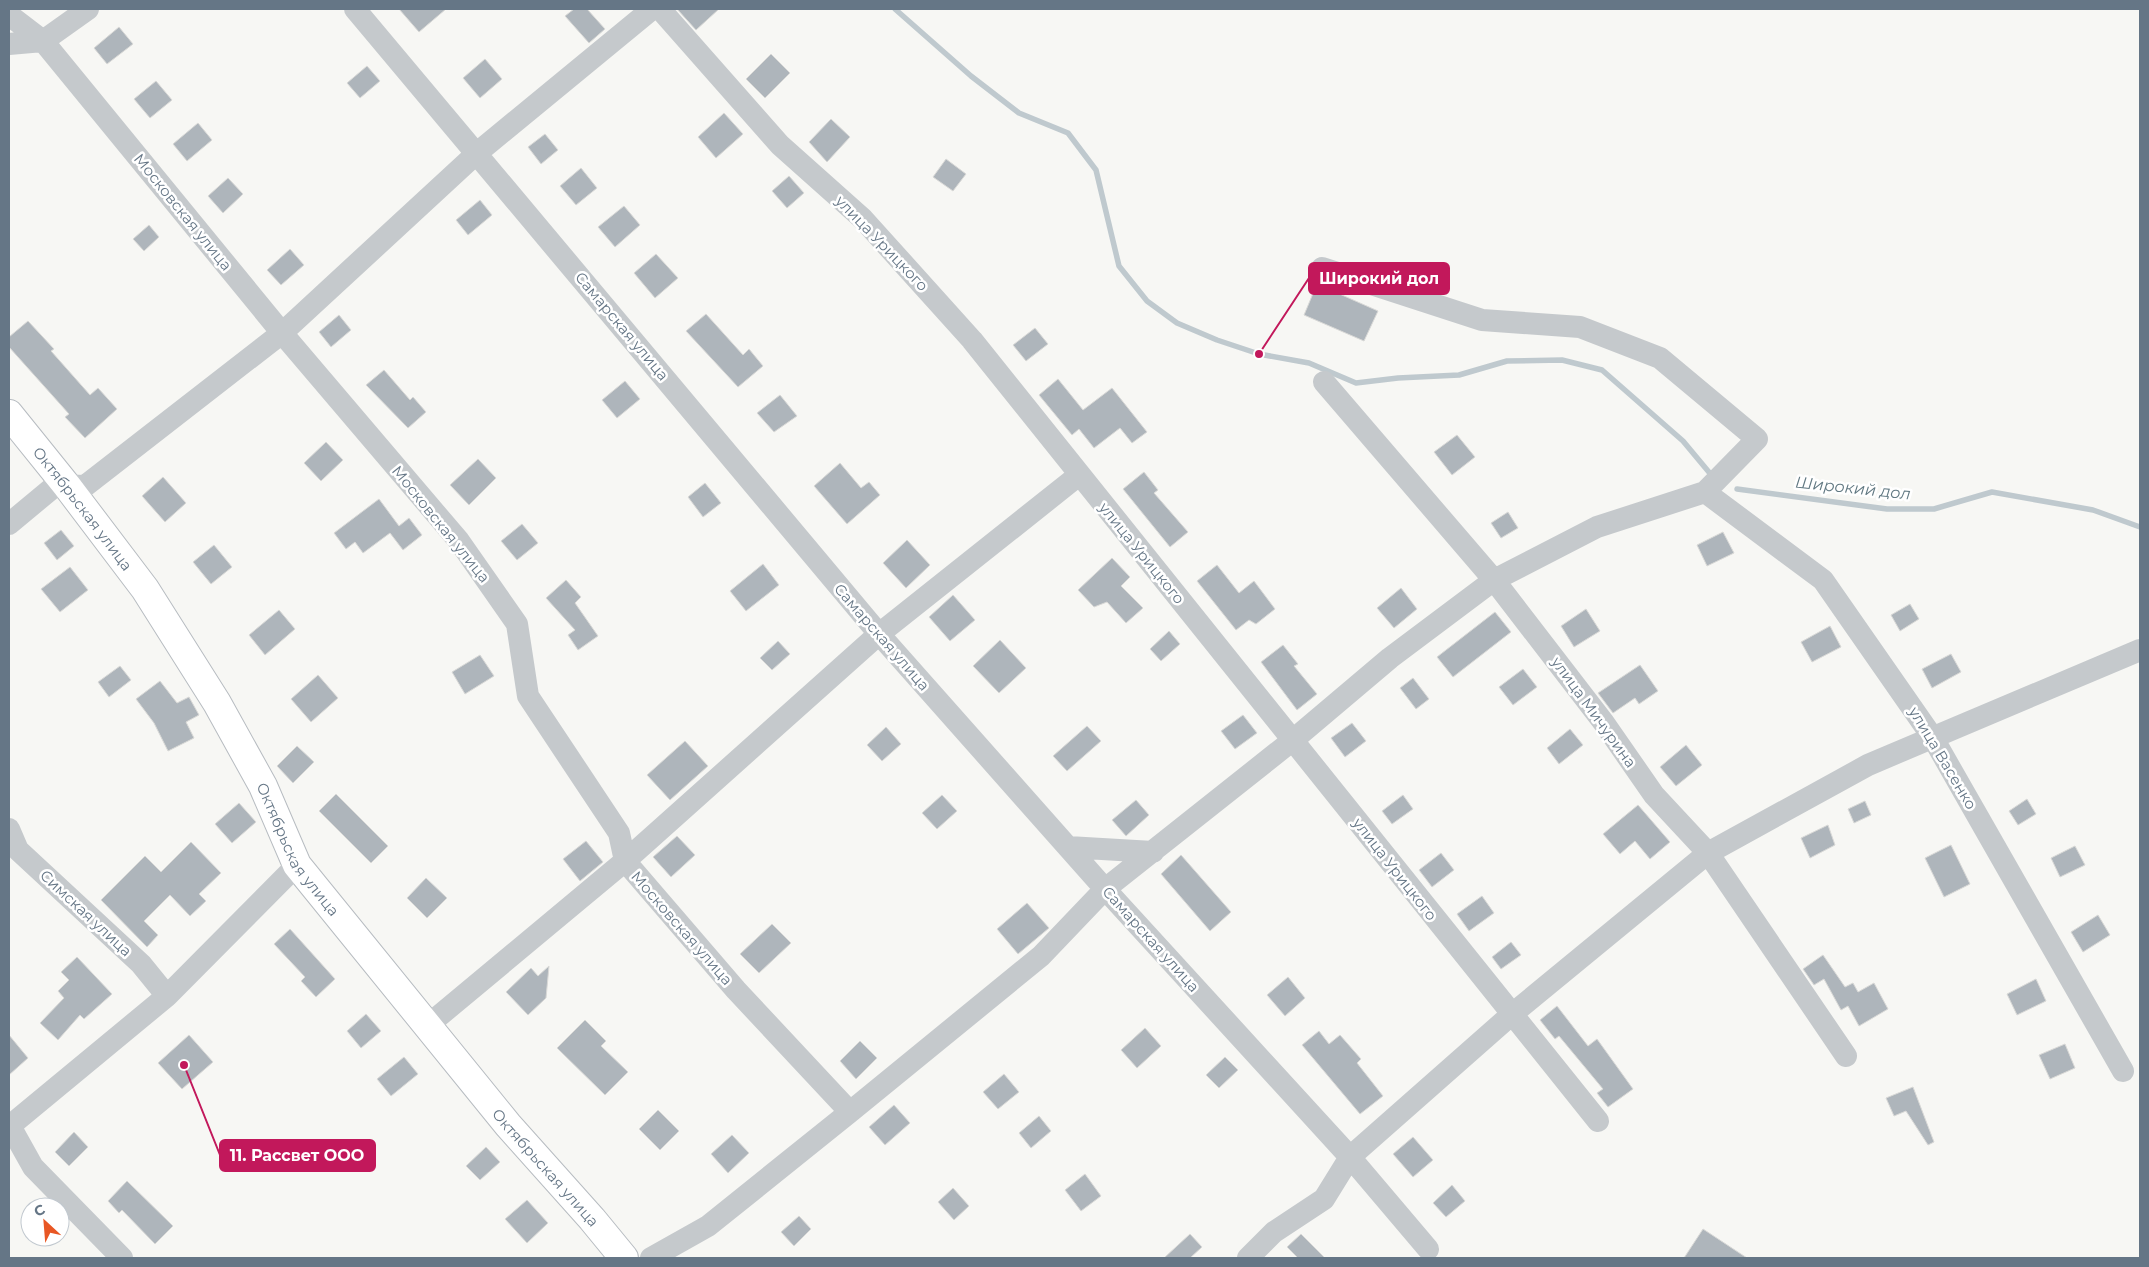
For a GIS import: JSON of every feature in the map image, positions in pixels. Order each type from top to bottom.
[{"type":"main road","name":"Октябрьская улица","points":[[9,414],[145,588],[217,704],[263,786],[297,865],[508,1125],[592,1219],[624,1258]]},
{"type":"street","points":[[9,44],[43,41],[88,9]]},
{"type":"street","name":"Самарская улица","points":[[354,9],[477,153],[879,634],[1105,889],[1350,1157],[1428,1249]]},
{"type":"street","points":[[9,524],[56,485],[85,486],[282,332],[477,153],[652,9]]},
{"type":"street","name":"улица Урицкого","points":[[660,9],[780,145],[863,219],[972,340],[1293,740],[1510,1015],[1598,1121]]},
{"type":"street","name":"Московская улица","points":[[9,15],[43,41],[282,332],[459,541],[517,624],[528,696],[619,833],[625,862],[736,990],[850,1112]]},
{"type":"street","points":[[651,1258],[708,1226],[850,1112],[1041,956],[1105,889],[1293,740],[1390,658],[1494,580],[1596,527],[1705,492],[1757,439],[1660,358],[1580,327],[1482,320],[1322,268]]},
{"type":"street","name":"улица Мичурина","points":[[1324,382],[1494,580],[1604,723],[1654,795],[1708,854],[1846,1056]]},
{"type":"street","points":[[427,1026],[625,862],[879,634],[1080,475]]},
{"type":"street","name":"улица Васенко","points":[[1705,492],[1823,580],[1933,738],[2123,1071]]},
{"type":"street","points":[[1248,1258],[1274,1232],[1324,1199],[1350,1157],[1510,1015],[1708,854],[1868,765],[2140,650]]},
{"type":"street","name":"Симская улица","points":[[9,829],[18,850],[141,964],[168,996]]},
{"type":"street","points":[[1068,847],[1153,852]]},
{"type":"street","points":[[122,1258],[33,1167],[10,1124],[168,996],[297,865]]},
{"type":"building","points":[[399,9],[446,9],[419,32]]},
{"type":"building","points":[[574,9],[587,9],[605,29],[589,43],[565,16]]},
{"type":"building","points":[[677,9],[719,9],[696,30]]},
{"type":"building","points":[[119,27],[133,44],[107,64],[94,48]]},
{"type":"building","points":[[771,54],[790,73],[765,98],[746,79]]},
{"type":"building","points":[[485,59],[502,79],[480,98],[463,78]]},
{"type":"building","points":[[367,66],[380,81],[360,98],[347,83]]},
{"type":"building","points":[[156,81],[172,100],[150,118],[134,99]]},
{"type":"building","points":[[724,113],[743,134],[716,158],[698,137]]},
{"type":"building","points":[[831,119],[850,137],[827,162],[809,142]]},
{"type":"building","points":[[198,123],[212,140],[187,161],[173,144]]},
{"type":"building","points":[[545,134],[558,150],[541,164],[528,147]]},
{"type":"building","points":[[946,159],[966,174],[953,191],[933,177]]},
{"type":"building","points":[[581,168],[597,188],[576,205],[560,186]]},
{"type":"building","points":[[789,176],[804,193],[787,208],[772,191]]},
{"type":"building","points":[[228,178],[243,194],[223,213],[208,196]]},
{"type":"building","points":[[480,200],[492,215],[468,235],[456,220]]},
{"type":"building","points":[[624,206],[640,225],[615,247],[598,227]]},
{"type":"building","points":[[149,225],[159,237],[144,251],[133,239]]},
{"type":"building","points":[[290,249],[304,265],[281,285],[267,270]]},
{"type":"building","points":[[656,254],[678,278],[655,298],[634,273]]},
{"type":"building","points":[[1317,284],[1378,311],[1364,341],[1304,315]]},
{"type":"building","points":[[706,314],[743,355],[749,349],[763,366],[738,387],[686,331]]},
{"type":"building","points":[[339,315],[351,330],[331,347],[319,332]]},
{"type":"building","points":[[28,321],[54,349],[51,351],[90,395],[98,388],[117,409],[85,438],[65,417],[69,414],[9,347],[9,337]]},
{"type":"building","points":[[1035,328],[1048,344],[1026,361],[1013,345]]},
{"type":"building","points":[[384,370],[410,400],[413,397],[426,412],[408,428],[366,385]]},
{"type":"building","points":[[1058,379],[1083,410],[1112,388],[1147,432],[1132,443],[1120,428],[1094,448],[1079,429],[1072,435],[1039,395]]},
{"type":"building","points":[[625,381],[640,399],[617,418],[602,400]]},
{"type":"building","points":[[780,395],[797,416],[774,432],[757,413]]},
{"type":"building","points":[[1457,435],[1475,457],[1452,475],[1434,452]]},
{"type":"building","points":[[326,442],[343,460],[321,481],[304,463]]},
{"type":"building","points":[[478,459],[496,478],[469,505],[450,485]]},
{"type":"building","points":[[840,463],[861,488],[869,482],[880,495],[847,524],[814,486]]},
{"type":"building","points":[[1144,472],[1158,490],[1154,493],[1188,532],[1170,547],[1123,489]]},
{"type":"building","points":[[163,477],[186,503],[165,522],[142,496]]},
{"type":"building","points":[[705,483],[721,503],[703,517],[688,497]]},
{"type":"building","points":[[379,499],[399,526],[409,518],[422,535],[403,550],[390,533],[363,553],[355,542],[346,549],[334,533]]},
{"type":"building","points":[[1508,512],[1518,528],[1501,538],[1491,523]]},
{"type":"building","points":[[522,524],[538,543],[517,560],[501,541]]},
{"type":"building","points":[[61,530],[74,546],[57,560],[44,543]]},
{"type":"building","points":[[1723,532],[1734,553],[1707,566],[1697,545]]},
{"type":"building","points":[[907,540],[930,565],[906,588],[883,563]]},
{"type":"building","points":[[214,545],[232,567],[211,584],[193,562]]},
{"type":"building","points":[[1112,558],[1130,577],[1121,586],[1143,608],[1126,623],[1107,602],[1094,607],[1078,590]]},
{"type":"building","points":[[763,564],[779,585],[746,611],[730,591]]},
{"type":"building","points":[[1217,565],[1239,593],[1254,581],[1275,609],[1256,624],[1249,620],[1236,630],[1197,581]]},
{"type":"building","points":[[70,567],[88,590],[60,612],[41,589]]},
{"type":"building","points":[[566,580],[581,597],[575,603],[598,636],[578,650],[568,635],[575,630],[546,598]]},
{"type":"building","points":[[1401,588],[1417,609],[1394,628],[1377,608]]},
{"type":"building","points":[[953,595],[975,620],[950,641],[929,617]]},
{"type":"building","points":[[1910,604],[1919,619],[1900,631],[1891,615]]},
{"type":"building","points":[[1586,609],[1600,631],[1574,647],[1561,626]]},
{"type":"building","points":[[279,610],[295,629],[265,655],[249,635]]},
{"type":"building","points":[[1495,612],[1511,632],[1453,677],[1437,657]]},
{"type":"building","points":[[1830,626],[1841,647],[1812,662],[1801,642]]},
{"type":"building","points":[[1169,631],[1180,644],[1161,661],[1150,649]]},
{"type":"building","points":[[1000,640],[1026,668],[999,693],[973,666]]},
{"type":"building","points":[[778,641],[790,654],[772,670],[760,658]]},
{"type":"building","points":[[1283,645],[1298,664],[1294,666],[1317,694],[1297,710],[1261,662]]},
{"type":"building","points":[[1951,654],[1961,672],[1932,688],[1922,669]]},
{"type":"building","points":[[480,655],[494,676],[465,694],[452,672]]},
{"type":"building","points":[[1640,665],[1658,691],[1639,704],[1635,698],[1613,713],[1598,693]]},
{"type":"building","points":[[120,666],[131,680],[109,697],[98,682]]},
{"type":"building","points":[[1523,669],[1537,687],[1513,705],[1499,687]]},
{"type":"building","points":[[318,675],[338,698],[311,722],[291,699]]},
{"type":"building","points":[[1413,678],[1429,699],[1416,709],[1400,688]]},
{"type":"building","points":[[160,681],[177,703],[189,697],[199,715],[186,722],[194,738],[168,751],[154,723],[136,699]]},
{"type":"building","points":[[1243,715],[1257,733],[1235,749],[1221,731]]},
{"type":"building","points":[[1352,723],[1366,741],[1345,757],[1331,738]]},
{"type":"building","points":[[1087,726],[1101,741],[1067,771],[1053,756]]},
{"type":"building","points":[[886,727],[901,744],[882,761],[867,745]]},
{"type":"building","points":[[1570,729],[1583,745],[1559,764],[1547,748]]},
{"type":"building","points":[[685,741],[708,766],[670,800],[647,775]]},
{"type":"building","points":[[1686,745],[1702,765],[1676,786],[1660,767]]},
{"type":"building","points":[[297,746],[314,762],[293,783],[277,766]]},
{"type":"building","points":[[336,794],[388,846],[371,863],[319,811]]},
{"type":"building","points":[[942,795],[957,811],[937,829],[922,813]]},
{"type":"building","points":[[1403,795],[1413,809],[1392,824],[1382,811]]},
{"type":"building","points":[[2027,799],[2036,814],[2018,825],[2009,811]]},
{"type":"building","points":[[1136,800],[1149,815],[1126,836],[1112,820]]},
{"type":"building","points":[[1865,801],[1871,815],[1854,823],[1848,809]]},
{"type":"building","points":[[239,803],[256,822],[232,843],[215,824]]},
{"type":"building","points":[[1638,805],[1670,842],[1650,859],[1635,841],[1620,854],[1603,834]]},
{"type":"building","points":[[1828,825],[1835,845],[1810,858],[1801,838]]},
{"type":"building","points":[[677,836],[695,855],[671,877],[653,857]]},
{"type":"building","points":[[586,841],[603,862],[580,881],[563,859]]},
{"type":"building","points":[[191,842],[221,873],[199,894],[206,901],[190,916],[170,895],[144,921],[158,935],[147,947],[101,900],[145,856],[161,872]]},
{"type":"building","points":[[1951,845],[1970,884],[1944,897],[1925,858]]},
{"type":"building","points":[[2075,846],[2085,865],[2060,877],[2051,858]]},
{"type":"building","points":[[1441,853],[1454,870],[1432,887],[1419,870]]},
{"type":"building","points":[[1181,855],[1231,912],[1210,931],[1161,874]]},
{"type":"building","points":[[426,878],[447,898],[427,918],[407,898]]},
{"type":"building","points":[[1482,896],[1494,913],[1469,931],[1457,914]]},
{"type":"building","points":[[1027,903],[1049,928],[1018,954],[997,929]]},
{"type":"building","points":[[2098,915],[2110,935],[2083,952],[2071,932]]},
{"type":"building","points":[[772,924],[791,943],[759,973],[740,954]]},
{"type":"building","points":[[290,929],[335,979],[316,997],[301,981],[305,977],[274,944]]},
{"type":"building","points":[[1511,942],[1521,955],[1501,969],[1492,957]]},
{"type":"building","points":[[1823,955],[1845,987],[1853,983],[1858,992],[1874,983],[1888,1009],[1859,1026],[1848,1006],[1841,1010],[1824,979],[1814,985],[1803,969]]},
{"type":"building","points":[[77,957],[112,994],[84,1019],[80,1015],[58,1040],[40,1023],[64,998],[58,991],[69,980],[61,972]]},
{"type":"building","points":[[549,966],[546,998],[528,1015],[506,992],[531,968],[538,976]]},
{"type":"building","points":[[1288,977],[1305,998],[1285,1016],[1267,995]]},
{"type":"building","points":[[2036,979],[2046,1001],[2017,1015],[2007,994]]},
{"type":"building","points":[[1557,1006],[1588,1046],[1597,1039],[1633,1089],[1608,1107],[1597,1093],[1603,1089],[1559,1036],[1555,1039],[1540,1020]]},
{"type":"building","points":[[366,1014],[381,1031],[361,1048],[347,1031]]},
{"type":"building","points":[[585,1020],[606,1041],[601,1046],[628,1072],[605,1095],[557,1048]]},
{"type":"building","points":[[1145,1028],[1161,1046],[1137,1068],[1121,1050]]},
{"type":"building","points":[[1319,1031],[1329,1044],[1340,1035],[1361,1059],[1357,1063],[1383,1096],[1360,1114],[1302,1045]]},
{"type":"building","points":[[9,1035],[28,1058],[9,1075]]},
{"type":"building","points":[[189,1035],[213,1062],[182,1089],[158,1063]]},
{"type":"building","points":[[860,1041],[877,1058],[856,1079],[840,1061]]},
{"type":"building","points":[[2065,1044],[2075,1068],[2050,1079],[2039,1055]]},
{"type":"building","points":[[404,1057],[418,1074],[391,1096],[377,1079]]},
{"type":"building","points":[[1225,1057],[1238,1070],[1219,1088],[1206,1075]]},
{"type":"building","points":[[1004,1074],[1019,1092],[998,1109],[983,1092]]},
{"type":"building","points":[[1913,1087],[1934,1142],[1928,1145],[1906,1111],[1894,1116],[1886,1098]]},
{"type":"building","points":[[894,1105],[910,1123],[885,1145],[869,1127]]},
{"type":"building","points":[[658,1110],[679,1131],[660,1150],[639,1129]]},
{"type":"building","points":[[1039,1116],[1051,1131],[1031,1148],[1019,1133]]},
{"type":"building","points":[[74,1132],[88,1147],[69,1166],[55,1152]]},
{"type":"building","points":[[732,1135],[749,1153],[728,1173],[711,1154]]},
{"type":"building","points":[[1413,1137],[1433,1160],[1413,1177],[1393,1154]]},
{"type":"building","points":[[486,1147],[500,1162],[480,1180],[466,1166]]},
{"type":"building","points":[[1085,1174],[1101,1196],[1081,1211],[1065,1190]]},
{"type":"building","points":[[127,1181],[173,1226],[155,1244],[122,1210],[119,1213],[108,1201]]},
{"type":"building","points":[[1452,1185],[1465,1201],[1446,1217],[1433,1203]]},
{"type":"building","points":[[953,1188],[969,1206],[954,1220],[938,1202]]},
{"type":"building","points":[[527,1200],[548,1223],[527,1243],[505,1219]]},
{"type":"building","points":[[799,1216],[811,1229],[794,1246],[781,1232]]},
{"type":"building","points":[[1703,1229],[1747,1258],[1684,1258]]},
{"type":"building","points":[[1190,1234],[1202,1247],[1190,1258],[1164,1258]]},
{"type":"building","points":[[1301,1234],[1325,1258],[1298,1258],[1287,1247]]},
{"type":"waterway","name":"Широкий дол","points":[[895,9],[971,76],[1019,113],[1068,133],[1096,170],[1119,266],[1147,301],[1177,323],[1217,340],[1259,354],[1309,363],[1356,383],[1398,378],[1459,375],[1507,361],[1562,360],[1602,370],[1683,441],[1713,477]]},
{"type":"waterway","name":"Широкий дол","points":[[1737,489],[1887,509],[1934,509],[1992,492],[2093,510],[2140,527]]},
{"type":"place","name":"Широкий дол","points":[[1259,354]]},
{"type":"place","name":"11. Рассвет ООО","points":[[184,1065]]}]
